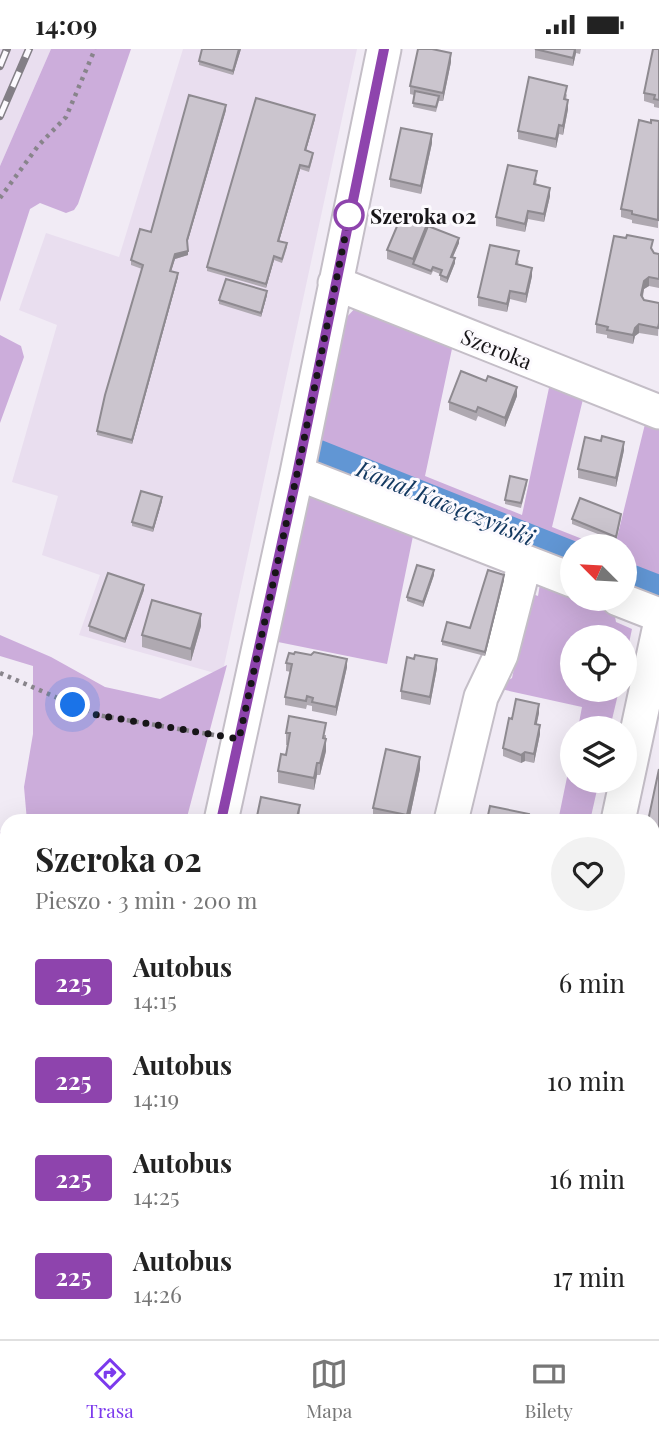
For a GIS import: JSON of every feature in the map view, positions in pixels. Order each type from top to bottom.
[{"type":"street","points":[[223,814],[297,474],[384,49]]},
{"type":"street","name":"Szeroka","points":[[335,283],[659,412]]},
{"type":"street","points":[[297,474],[560,575]]},
{"type":"street","points":[[453,814],[481,697],[501,655],[526,562]]},
{"type":"street","points":[[637,606],[659,615]]},
{"type":"street","points":[[620,814],[659,630]]},
{"type":"path","points":[[0,198],[38,146],[66,117],[94,49]]},
{"type":"path","points":[[0,673],[97,715],[239,739]]},
{"type":"shaded area","points":[[0,49],[51,49],[0,166]]},
{"type":"shaded area","points":[[51,49],[131,49],[78,204],[74,210],[66,213],[40,203],[30,209],[0,302],[0,166]]},
{"type":"shaded area","points":[[183,49],[357,49],[222,675],[79,635],[100,575],[42,555],[58,496],[12,482],[57,325],[19,310],[46,233],[119,257]]},
{"type":"shaded area","points":[[358,305],[453,344],[425,476],[522,515],[550,383],[584,395],[552,527],[570,534],[560,534],[560,566],[311,469],[345,319]]},
{"type":"shaded area","points":[[0,335],[21,346],[24,357],[0,423]]},
{"type":"shaded area","points":[[646,420],[659,425],[659,605],[637,597],[637,534],[618,534]]},
{"type":"shaded area","points":[[308,493],[414,531],[387,664],[278,642]]},
{"type":"shaded area","points":[[540,584],[560,592],[560,611],[614,611],[616,622],[623,625],[560,625],[560,702],[616,702],[613,716],[580,716],[582,707],[496,688],[512,678],[530,593],[538,596]]},
{"type":"shaded area","points":[[0,635],[51,657],[105,687],[160,699],[227,665],[188,814],[26,814],[24,787],[33,734],[33,666],[0,656]]},
{"type":"shaded area","points":[[564,793],[596,793],[592,814],[559,814]]},
{"type":"building","points":[[202,49],[239,49],[233,71],[199,61]]},
{"type":"building","points":[[418,49],[451,53],[443,93],[410,86]]},
{"type":"building","points":[[535,49],[575,49],[573,58]]},
{"type":"building","points":[[653,49],[659,49],[659,100],[654,99],[655,95],[644,93]]},
{"type":"building","points":[[529,77],[567,86],[564,99],[568,100],[563,126],[559,125],[556,139],[518,131]]},
{"type":"building","points":[[415,91],[439,96],[436,107],[413,103]]},
{"type":"building","points":[[189,95],[226,105],[187,240],[188,251],[175,254],[170,271],[178,273],[132,440],[97,431],[143,265],[131,260],[140,229],[151,232]]},
{"type":"building","points":[[256,98],[315,115],[305,150],[313,153],[309,167],[300,165],[278,241],[287,243],[282,259],[274,256],[266,284],[207,267]]},
{"type":"building","points":[[639,120],[651,123],[651,120],[659,121],[658,220],[621,209]]},
{"type":"building","points":[[401,128],[432,134],[421,186],[390,179]]},
{"type":"building","points":[[508,165],[537,171],[534,184],[550,188],[544,214],[528,211],[525,224],[496,217]]},
{"type":"building","points":[[403,212],[428,222],[413,259],[387,250]]},
{"type":"building","points":[[428,226],[459,238],[451,257],[455,258],[447,278],[440,275],[442,270],[433,267],[431,271],[413,264]]},
{"type":"building","points":[[627,235],[653,240],[651,248],[654,253],[659,254],[659,279],[649,277],[644,281],[641,295],[644,300],[659,303],[658,328],[639,324],[633,335],[607,330],[608,327],[596,324],[614,236],[626,238]]},
{"type":"building","points":[[490,245],[519,251],[516,264],[532,268],[526,294],[510,291],[507,304],[478,297]]},
{"type":"building","points":[[226,279],[267,291],[261,313],[219,300]]},
{"type":"building","points":[[461,371],[486,381],[488,376],[517,387],[505,418],[478,407],[476,412],[449,402]]},
{"type":"building","points":[[602,436],[624,442],[616,478],[578,469],[585,437],[601,441]]},
{"type":"building","points":[[510,476],[527,480],[521,503],[505,500]]},
{"type":"building","points":[[141,491],[162,497],[153,528],[132,522]]},
{"type":"building","points":[[580,498],[621,514],[617,534],[609,534],[572,519]]},
{"type":"building","points":[[417,565],[434,570],[423,602],[407,597]]},
{"type":"building","points":[[488,570],[504,575],[485,652],[442,641],[447,622],[470,628]]},
{"type":"building","points":[[108,573],[144,585],[125,639],[89,626]]},
{"type":"building","points":[[152,600],[201,614],[191,649],[142,635]]},
{"type":"building","points":[[314,652],[347,659],[336,707],[312,702],[313,698],[307,696],[306,701],[285,697],[292,664],[286,663],[289,653],[311,655]]},
{"type":"building","points":[[415,655],[437,659],[430,697],[401,691],[407,657],[414,659]]},
{"type":"building","points":[[516,699],[539,704],[535,724],[540,725],[534,754],[525,752],[521,755],[503,748]]},
{"type":"building","points":[[289,716],[326,723],[323,738],[326,739],[314,778],[278,771],[281,754],[286,755],[290,733],[286,733]]},
{"type":"building","points":[[386,749],[420,757],[407,814],[373,808]]},
{"type":"building","points":[[659,769],[659,814],[649,814]]},
{"type":"building","points":[[261,797],[300,805],[298,814],[257,814]]},
{"type":"building","points":[[490,806],[529,814],[488,814]]},
{"type":"waterway","name":"Kanał Kawęczyński","points":[[319,452],[560,548]]},
{"type":"waterway","name":"Kanał Kawęczyński","points":[[637,579],[659,587]]},
{"type":"railway","points":[[0,66],[7,49]]},
{"type":"railway","points":[[0,116],[29,49]]},
{"type":"bus line","name":"225","points":[[223,814],[297,474],[384,49]]},
{"type":"place","name":"Szeroka 02","points":[[349,215]]},
{"type":"route","points":[[73,705],[97,715],[239,739],[297,474],[350,212],[349,215]]}]
